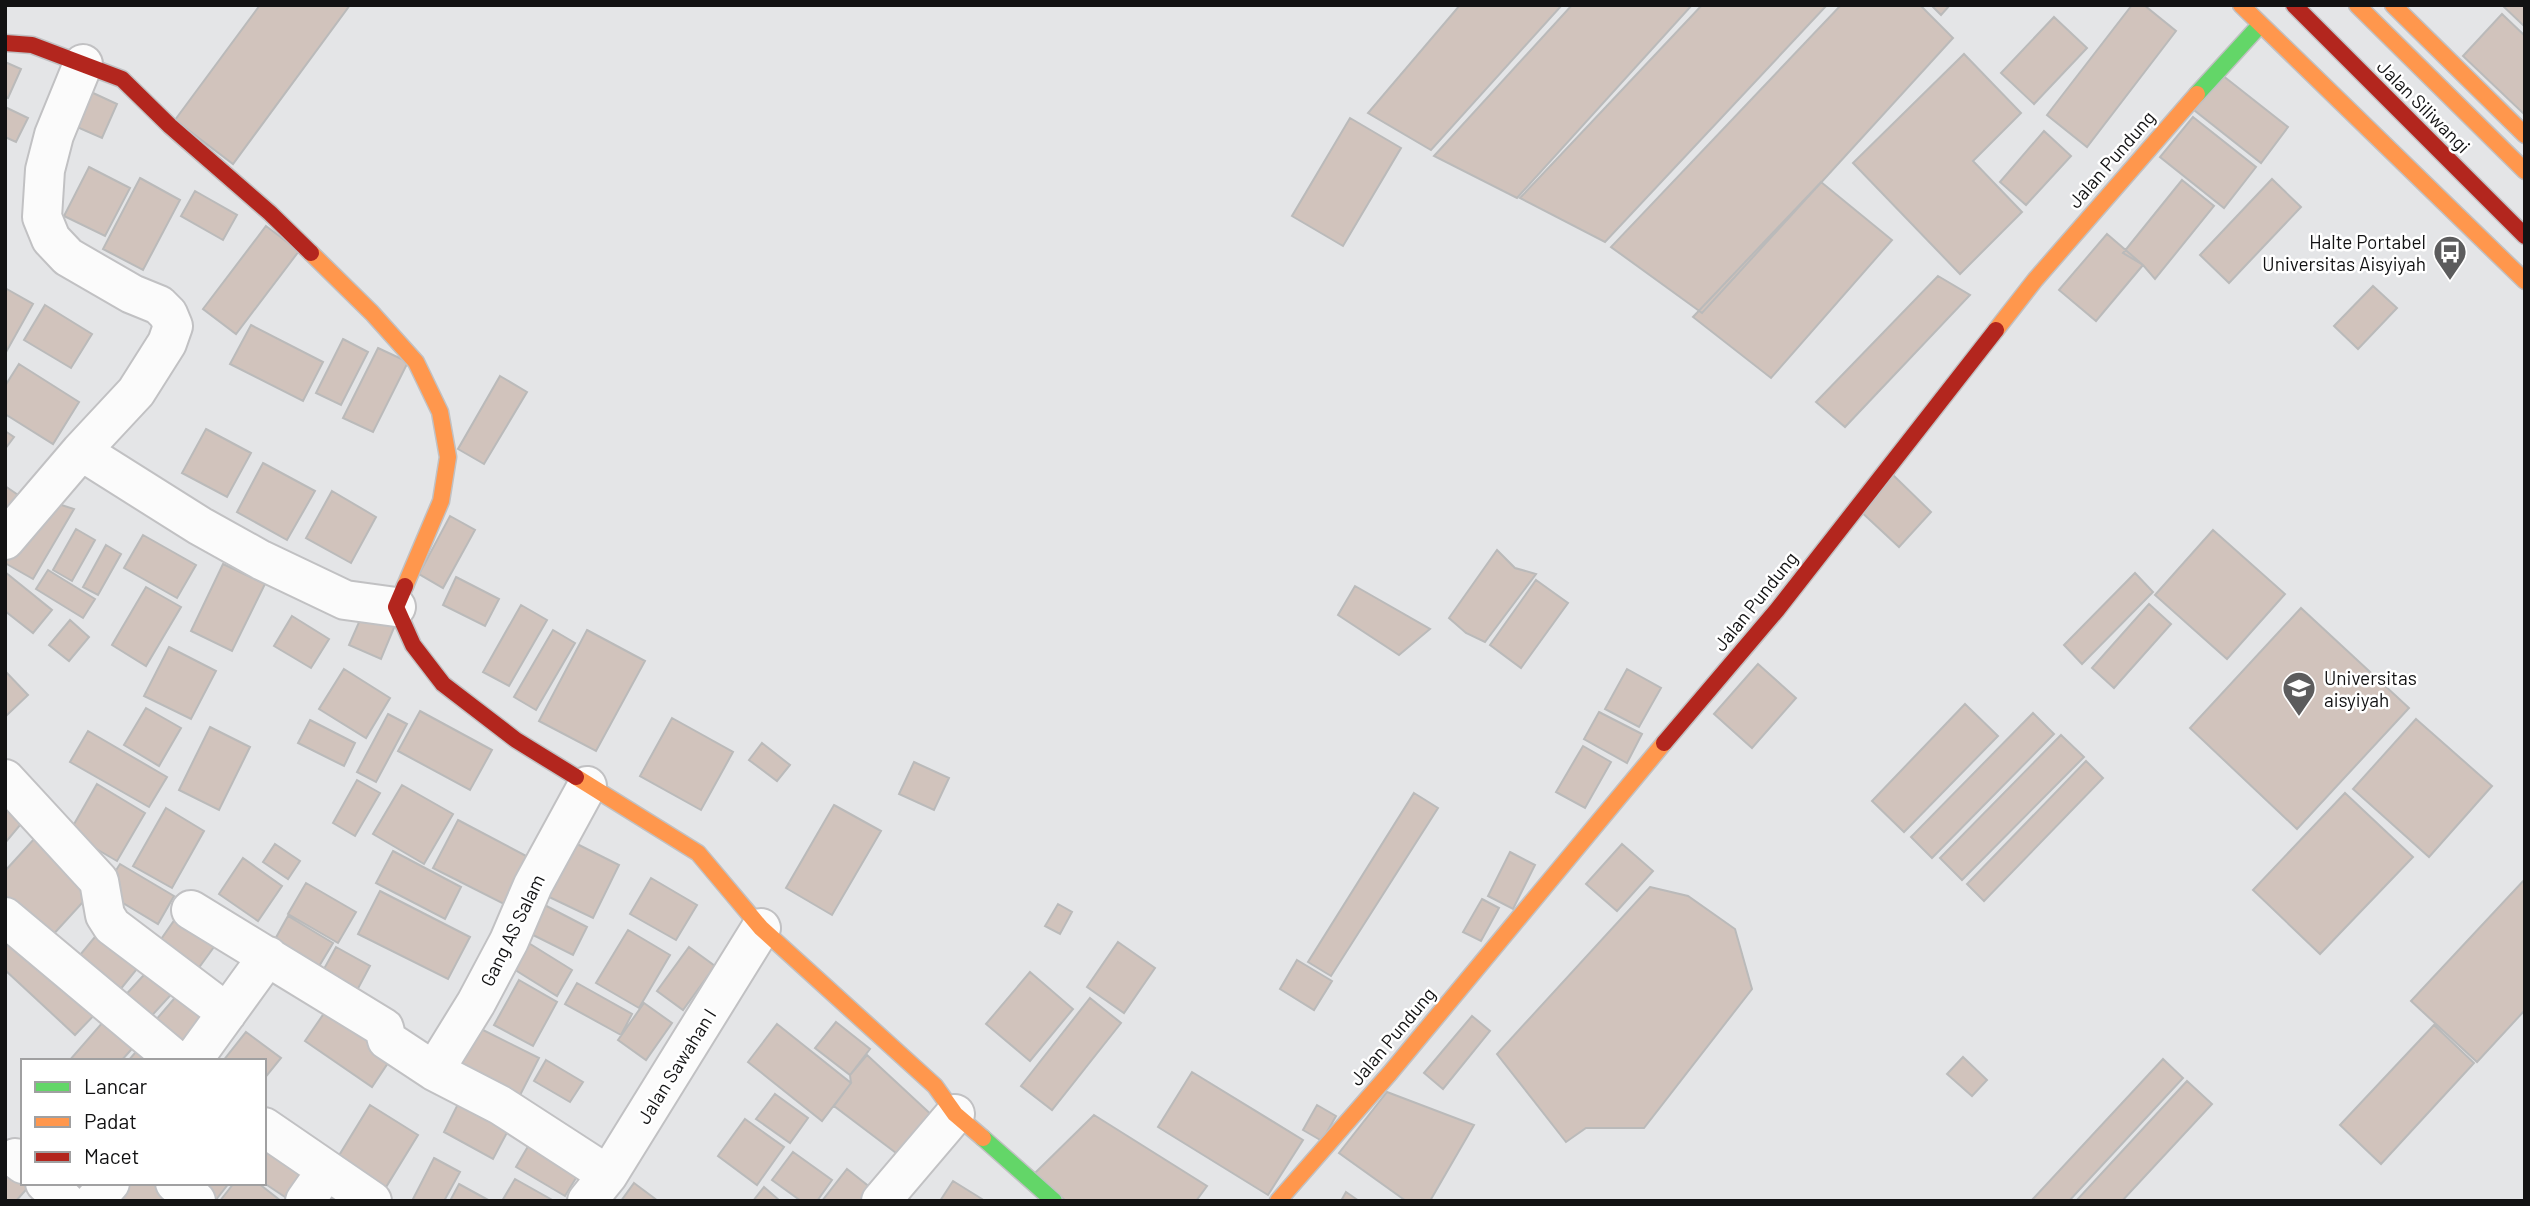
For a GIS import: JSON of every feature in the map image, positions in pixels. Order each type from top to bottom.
[{"type":"main road","points":[[2241,5],[2525,281]]},
{"type":"main road","name":"Jalan Siliwangi","points":[[2294,5],[2525,236]]},
{"type":"main road","name":"Jalan Siliwangi","points":[[2357,5],[2525,171]]},
{"type":"main road","points":[[2393,5],[2525,135]]},
{"type":"main road","name":"Jalan Pundung","points":[[1278,1201],[1390,1073],[1566,859],[1777,610],[2035,280],[2156,139],[2260,25]]},
{"type":"main road","points":[[5,43],[32,45],[122,79],[170,126],[270,213],[372,313],[416,362],[440,412],[448,457],[441,501],[396,607],[413,645],[443,684],[516,740],[698,853],[761,928],[935,1086],[955,1114],[1054,1201]]},
{"type":"street","points":[[6,539],[81,451],[136,392],[167,343],[173,326],[168,313],[159,304],[132,294],[68,257],[51,239],[42,217],[45,170],[54,135],[83,64]]},
{"type":"street","points":[[81,451],[200,526],[261,560],[345,600],[396,607]]},
{"type":"street","points":[[5,779],[99,881],[105,915],[112,926],[227,1013]]},
{"type":"street","name":"Gang AS Salam","points":[[434,1071],[476,1003],[509,941],[533,885],[587,786]]},
{"type":"street","points":[[191,910],[384,1028],[387,1040],[434,1071],[500,1105],[597,1188]]},
{"type":"street","points":[[5,917],[175,1059]]},
{"type":"street","name":"Jalan Sawahan I","points":[[597,1188],[761,928]]},
{"type":"street","points":[[193,1059],[268,956]]},
{"type":"street","points":[[881,1201],[955,1114]]},
{"type":"street","points":[[266,1129],[316,1186],[372,1201]]},
{"type":"street","points":[[47,1185],[65,1201]]},
{"type":"street","points":[[94,1201],[108,1185]]},
{"type":"street","points":[[177,1185],[196,1201]]},
{"type":"building","points":[[260,5],[350,5],[233,164],[175,120]]},
{"type":"building","points":[[1460,5],[1562,5],[1431,150],[1368,113]]},
{"type":"building","points":[[1572,5],[1692,5],[1517,198],[1434,156]]},
{"type":"building","points":[[1702,5],[1827,5],[1605,242],[1520,198]]},
{"type":"building","points":[[1841,5],[1920,5],[1953,38],[1702,313],[1611,247]]},
{"type":"building","points":[[1931,5],[1950,5],[1941,15]]},
{"type":"building","points":[[2132,5],[2144,5],[2176,31],[2087,147],[2047,115]]},
{"type":"building","points":[[2502,5],[2525,5],[2525,27]]},
{"type":"building","points":[[2502,14],[2525,36],[2525,115],[2463,56]]},
{"type":"building","points":[[2054,17],[2087,48],[2034,104],[2001,73]]},
{"type":"building","points":[[1964,54],[2021,113],[1973,161],[2022,212],[1960,274],[1853,163]]},
{"type":"building","points":[[5,62],[21,69],[8,98],[5,97]]},
{"type":"building","points":[[2222,75],[2288,127],[2261,163],[2194,110]]},
{"type":"building","points":[[78,86],[117,104],[102,138],[61,120]]},
{"type":"building","points":[[5,107],[28,118],[16,142],[5,137]]},
{"type":"building","points":[[2193,117],[2256,167],[2224,208],[2160,157]]},
{"type":"building","points":[[1350,118],[1401,148],[1343,246],[1292,216]]},
{"type":"building","points":[[2044,131],[2071,156],[2026,205],[2000,182]]},
{"type":"building","points":[[89,167],[130,188],[105,236],[64,216]]},
{"type":"building","points":[[140,178],[180,200],[143,270],[103,249]]},
{"type":"building","points":[[2272,179],[2301,207],[2229,283],[2200,255]]},
{"type":"building","points":[[2182,180],[2214,206],[2155,279],[2143,265],[2123,253]]},
{"type":"building","points":[[1821,182],[1892,240],[1771,378],[1693,317]]},
{"type":"building","points":[[195,191],[237,215],[223,240],[181,216]]},
{"type":"building","points":[[266,226],[299,251],[236,334],[203,309]]},
{"type":"building","points":[[2107,234],[2143,265],[2096,321],[2059,290]]},
{"type":"building","points":[[1938,276],[1970,295],[1845,427],[1816,402]]},
{"type":"building","points":[[2373,286],[2397,308],[2358,349],[2334,326]]},
{"type":"building","points":[[5,288],[33,304],[5,354]]},
{"type":"building","points":[[45,305],[92,334],[71,368],[24,340]]},
{"type":"building","points":[[251,325],[323,362],[303,401],[230,364]]},
{"type":"building","points":[[343,339],[368,352],[341,405],[316,393]]},
{"type":"building","points":[[378,348],[408,362],[373,432],[343,418]]},
{"type":"building","points":[[19,364],[79,402],[53,444],[5,414],[5,386]]},
{"type":"building","points":[[500,376],[527,392],[484,464],[458,449]]},
{"type":"building","points":[[206,429],[251,453],[227,497],[182,473]]},
{"type":"building","points":[[5,431],[14,437],[5,449]]},
{"type":"building","points":[[263,463],[315,491],[287,540],[237,512]]},
{"type":"building","points":[[1891,473],[1931,512],[1899,547],[1857,508]]},
{"type":"building","points":[[5,486],[21,497],[9,513],[5,510]]},
{"type":"building","points":[[332,491],[376,517],[351,563],[306,538]]},
{"type":"building","points":[[43,499],[74,509],[33,579],[5,563],[5,558]]},
{"type":"building","points":[[450,516],[475,530],[443,588],[419,574]]},
{"type":"building","points":[[76,529],[95,540],[72,581],[53,570]]},
{"type":"building","points":[[2213,530],[2285,594],[2227,659],[2155,595]]},
{"type":"building","points":[[143,535],[196,565],[177,598],[124,568]]},
{"type":"building","points":[[106,545],[121,554],[98,595],[83,587]]},
{"type":"building","points":[[1497,550],[1515,568],[1536,574],[1485,642],[1466,633],[1449,618]]},
{"type":"building","points":[[223,564],[265,584],[232,651],[191,631]]},
{"type":"building","points":[[48,570],[95,599],[83,618],[36,589]]},
{"type":"building","points":[[5,572],[52,610],[33,633],[5,611]]},
{"type":"building","points":[[2135,573],[2153,592],[2082,664],[2064,645]]},
{"type":"building","points":[[456,577],[499,599],[485,626],[443,605]]},
{"type":"building","points":[[1536,580],[1568,603],[1521,668],[1490,645]]},
{"type":"building","points":[[1355,586],[1430,629],[1399,655],[1338,615]]},
{"type":"building","points":[[146,587],[181,607],[146,666],[112,645]]},
{"type":"building","points":[[367,604],[398,618],[381,659],[349,645]]},
{"type":"building","points":[[2149,604],[2171,624],[2114,688],[2092,668]]},
{"type":"building","points":[[521,605],[547,620],[509,686],[483,672]]},
{"type":"building","name":"Universitas aisyiyah","points":[[2301,608],[2409,708],[2297,829],[2190,728]]},
{"type":"building","points":[[292,616],[329,639],[311,668],[274,646]]},
{"type":"building","points":[[70,620],[89,637],[69,661],[49,645]]},
{"type":"building","points":[[553,630],[575,643],[536,710],[514,697]]},
{"type":"building","points":[[587,630],[645,661],[596,751],[539,721]]},
{"type":"building","points":[[169,647],[216,671],[191,719],[144,696]]},
{"type":"building","points":[[1758,664],[1796,698],[1752,748],[1714,714]]},
{"type":"building","points":[[344,669],[390,698],[366,738],[319,709]]},
{"type":"building","points":[[1627,669],[1661,688],[1639,727],[1605,709]]},
{"type":"building","points":[[5,671],[28,695],[5,717]]},
{"type":"building","points":[[1965,704],[1998,736],[1904,832],[1872,801]]},
{"type":"building","points":[[146,708],[181,728],[159,766],[124,745]]},
{"type":"building","points":[[420,711],[492,750],[470,790],[398,751]]},
{"type":"building","points":[[1599,712],[1642,734],[1627,763],[1584,739]]},
{"type":"building","points":[[2033,713],[2054,734],[1932,858],[1911,837]]},
{"type":"building","points":[[388,714],[407,724],[376,782],[357,772]]},
{"type":"building","points":[[672,718],[733,752],[701,810],[640,776]]},
{"type":"building","points":[[2416,719],[2492,786],[2429,857],[2353,789]]},
{"type":"building","points":[[310,720],[355,743],[344,766],[298,743]]},
{"type":"building","points":[[210,727],[250,747],[219,810],[179,790]]},
{"type":"building","points":[[88,731],[167,777],[149,807],[70,762]]},
{"type":"building","points":[[2061,735],[2084,757],[1962,880],[1940,858]]},
{"type":"building","points":[[762,743],[790,765],[777,781],[749,760]]},
{"type":"building","points":[[1583,746],[1611,762],[1585,808],[1556,792]]},
{"type":"building","points":[[2086,761],[2103,778],[1984,901],[1967,884]]},
{"type":"building","points":[[914,762],[949,778],[934,810],[899,794]]},
{"type":"building","points":[[357,780],[380,793],[355,836],[333,823]]},
{"type":"building","points":[[97,784],[145,813],[117,861],[69,833]]},
{"type":"building","points":[[402,785],[453,814],[424,864],[373,834]]},
{"type":"building","points":[[1414,793],[1438,808],[1331,976],[1308,962]]},
{"type":"building","points":[[2345,793],[2413,857],[2320,954],[2253,890]]},
{"type":"building","points":[[5,801],[26,818],[5,843]]},
{"type":"building","points":[[834,805],[881,831],[832,915],[786,888]]},
{"type":"building","points":[[166,808],[204,831],[172,888],[133,866]]},
{"type":"building","points":[[458,820],[528,857],[504,904],[433,868]]},
{"type":"building","points":[[35,838],[92,892],[50,938],[5,896],[5,871]]},
{"type":"building","points":[[573,842],[619,865],[593,918],[547,896]]},
{"type":"building","points":[[275,844],[300,861],[288,879],[263,862]]},
{"type":"building","points":[[1622,844],[1653,871],[1617,911],[1586,884]]},
{"type":"building","points":[[393,851],[461,887],[445,919],[376,883]]},
{"type":"building","points":[[1510,852],[1535,865],[1513,909],[1488,896]]},
{"type":"building","points":[[243,858],[282,886],[258,921],[219,894]]},
{"type":"building","points":[[120,864],[174,896],[158,924],[103,891]]},
{"type":"building","points":[[651,878],[697,905],[676,940],[630,914]]},
{"type":"building","points":[[2525,879],[2525,1010],[2477,1062],[2411,1001]]},
{"type":"building","points":[[306,883],[356,912],[338,943],[288,914]]},
{"type":"building","points":[[1650,887],[1688,896],[1735,929],[1752,989],[1644,1128],[1586,1128],[1566,1142],[1497,1054]]},
{"type":"building","points":[[380,891],[470,937],[448,979],[358,934]]},
{"type":"building","points":[[533,899],[587,927],[573,955],[519,928]]},
{"type":"building","points":[[1482,899],[1499,908],[1481,941],[1463,932]]},
{"type":"building","points":[[1058,904],[1072,912],[1060,934],[1045,926]]},
{"type":"building","points":[[180,912],[219,940],[195,973],[157,945]]},
{"type":"building","points":[[288,916],[333,943],[312,978],[268,952]]},
{"type":"building","points":[[104,926],[145,959],[111,1001],[70,967]]},
{"type":"building","points":[[628,930],[670,955],[639,1008],[596,983]]},
{"type":"building","points":[[18,932],[100,1009],[75,1035],[5,970],[5,946]]},
{"type":"building","points":[[527,942],[572,970],[557,996],[512,968]]},
{"type":"building","points":[[1118,942],[1155,968],[1124,1013],[1087,987]]},
{"type":"building","points":[[336,947],[370,966],[354,996],[319,978]]},
{"type":"building","points":[[689,947],[715,966],[683,1010],[657,991]]},
{"type":"building","points":[[1297,960],[1332,981],[1314,1010],[1280,989]]},
{"type":"building","points":[[153,965],[177,988],[146,1022],[121,1000]]},
{"type":"building","points":[[1030,972],[1073,1009],[1030,1061],[986,1024]]},
{"type":"building","points":[[519,980],[557,1002],[533,1046],[494,1025]]},
{"type":"building","points":[[577,983],[632,1014],[621,1035],[565,1004]]},
{"type":"building","points":[[185,986],[216,1012],[180,1054],[149,1028]]},
{"type":"building","points":[[1090,998],[1121,1023],[1052,1110],[1021,1086]]},
{"type":"building","points":[[644,1003],[672,1023],[646,1060],[618,1040]]},
{"type":"building","points":[[327,1009],[394,1054],[372,1087],[305,1041]]},
{"type":"building","points":[[110,1014],[140,1040],[123,1059],[71,1059]]},
{"type":"building","points":[[1472,1016],[1490,1031],[1443,1089],[1424,1073]]},
{"type":"building","points":[[836,1022],[870,1049],[850,1075],[815,1048]]},
{"type":"building","points":[[777,1024],[851,1083],[822,1121],[748,1062]]},
{"type":"building","points":[[2434,1025],[2474,1063],[2381,1164],[2340,1125]]},
{"type":"building","points":[[475,1026],[539,1058],[514,1107],[450,1074]]},
{"type":"building","points":[[246,1032],[281,1058],[266,1077],[266,1059],[225,1059]]},
{"type":"building","points":[[141,1046],[156,1059],[130,1059]]},
{"type":"building","points":[[867,1055],[936,1119],[900,1156],[834,1106],[851,1083],[850,1075]]},
{"type":"building","points":[[1963,1057],[1987,1080],[1972,1096],[1947,1074]]},
{"type":"building","points":[[2163,1059],[2183,1078],[2069,1201],[2031,1201]]},
{"type":"building","points":[[546,1060],[583,1082],[570,1102],[534,1081]]},
{"type":"building","points":[[1192,1072],[1303,1140],[1268,1195],[1158,1127]]},
{"type":"building","points":[[2187,1081],[2212,1104],[2122,1201],[2076,1201]]},
{"type":"building","points":[[1387,1092],[1474,1125],[1430,1201],[1406,1201],[1339,1153]]},
{"type":"building","points":[[775,1094],[808,1118],[790,1143],[756,1119]]},
{"type":"building","points":[[461,1098],[511,1125],[493,1159],[444,1132]]},
{"type":"building","points":[[370,1105],[418,1135],[383,1192],[335,1162]]},
{"type":"building","points":[[1317,1105],[1336,1116],[1322,1141],[1303,1130]]},
{"type":"building","points":[[1094,1115],[1207,1186],[1196,1201],[1066,1201],[1034,1174]]},
{"type":"building","points":[[745,1119],[784,1147],[757,1185],[718,1156]]},
{"type":"building","points":[[534,1136],[584,1165],[565,1196],[516,1167]]},
{"type":"building","points":[[266,1145],[318,1170],[291,1201],[266,1184]]},
{"type":"building","points":[[793,1152],[832,1180],[817,1201],[801,1201],[772,1180]]},
{"type":"building","points":[[434,1158],[460,1172],[444,1201],[412,1201]]},
{"type":"building","points":[[5,1169],[21,1172],[21,1185],[30,1185],[16,1201],[5,1201]]},
{"type":"building","points":[[847,1169],[876,1192],[870,1201],[822,1201]]},
{"type":"building","points":[[515,1179],[554,1201],[502,1201]]},
{"type":"building","points":[[953,1181],[982,1199],[981,1201],[940,1201]]},
{"type":"building","points":[[634,1183],[658,1201],[621,1201]]},
{"type":"building","points":[[459,1184],[490,1201],[450,1201]]},
{"type":"building","points":[[118,1185],[169,1185],[188,1201],[105,1201]]},
{"type":"building","points":[[195,1185],[227,1185],[215,1201],[210,1201]]},
{"type":"building","points":[[232,1185],[261,1185],[281,1201],[220,1201]]},
{"type":"building","points":[[764,1187],[780,1201],[753,1201]]},
{"type":"building","points":[[1346,1192],[1359,1201],[1341,1201]]},
{"type":"traffic: fast","points":[[2197,94],[2260,25]]},
{"type":"traffic: fast","points":[[983,1138],[1054,1201]]},
{"type":"traffic: slow","points":[[2241,5],[2525,281]]},
{"type":"traffic: slow","points":[[2357,5],[2525,171]]},
{"type":"traffic: slow","points":[[2393,5],[2525,135]]},
{"type":"traffic: slow","points":[[1996,330],[2035,280],[2197,94]]},
{"type":"traffic: slow","points":[[311,253],[372,313],[416,362],[440,412],[448,457],[441,501],[405,586]]},
{"type":"traffic: slow","points":[[1278,1201],[1390,1073],[1664,743]]},
{"type":"traffic: slow","points":[[576,777],[698,853],[761,928],[935,1086],[955,1114],[983,1138]]},
{"type":"traffic: jam","points":[[2294,5],[2525,236]]},
{"type":"traffic: jam","points":[[5,43],[32,45],[122,79],[311,253]]},
{"type":"traffic: jam","points":[[1664,743],[1777,610],[1996,330]]},
{"type":"traffic: jam","points":[[405,586],[396,607],[413,645],[443,684],[516,740],[576,777]]},
{"type":"place","name":"Halte Portabel Universitas Aisyiyah","points":[[2450,282]]},
{"type":"place","name":"Universitas aisyiyah","points":[[2299,718]]}]
